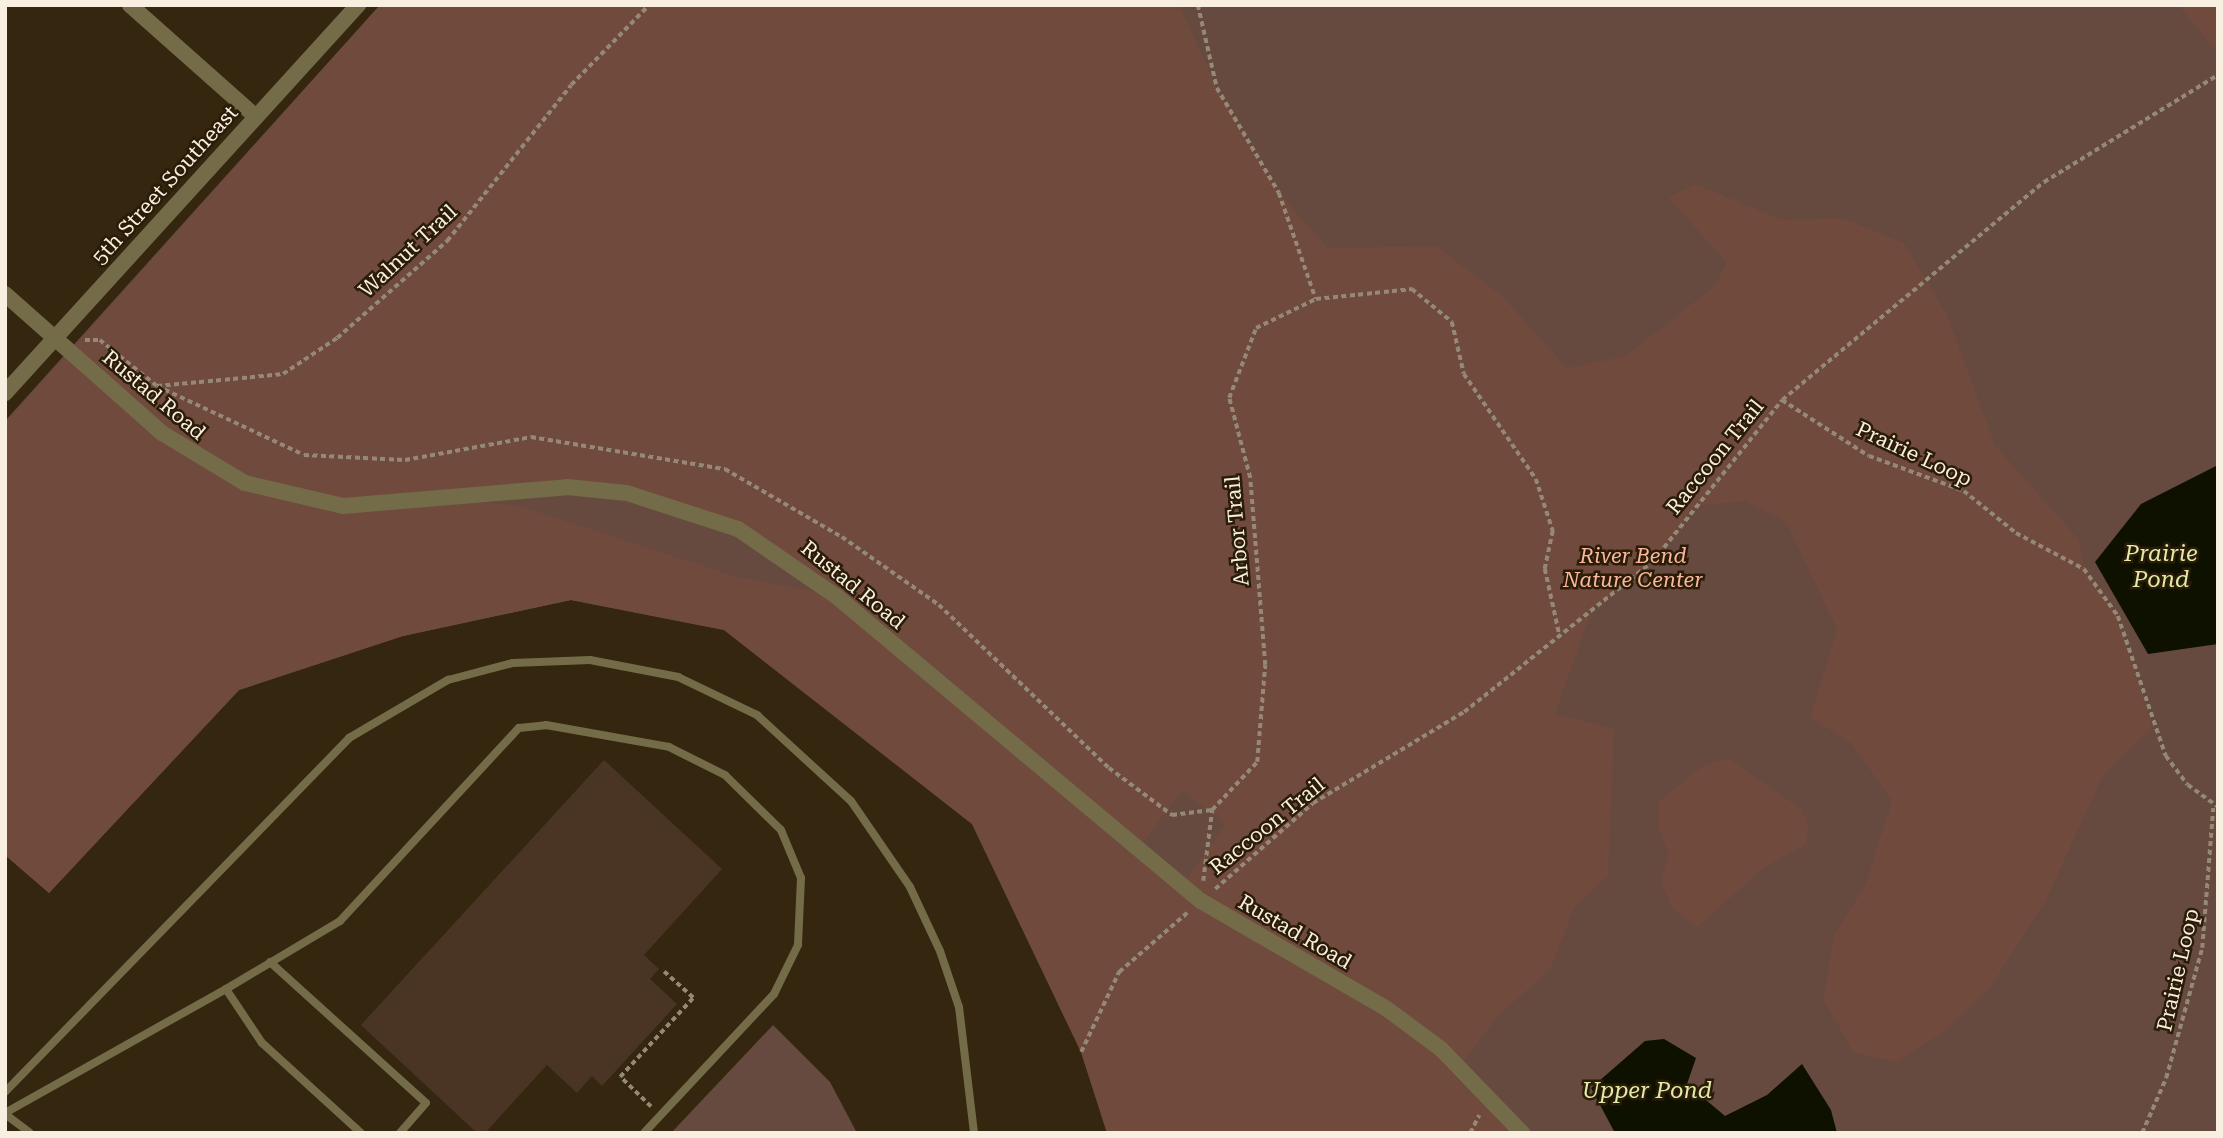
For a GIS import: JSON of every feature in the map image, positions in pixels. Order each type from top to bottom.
[{"type":"street","points":[[130,5],[255,116]]},
{"type":"street","name":"5th Street Southeast","points":[[5,393],[358,5]]},
{"type":"street","name":"Rustad Road","points":[[5,295],[202,462],[294,498],[392,506],[567,487],[627,493],[738,529],[836,596],[1201,901],[1387,1009],[1441,1049],[1522,1133]]},
{"type":"lane","points":[[5,1091],[349,738],[449,680],[513,663],[590,660],[678,677],[757,715],[851,802],[910,887],[940,951],[959,1007],[974,1133]]},
{"type":"lane","points":[[30,1133],[5,1114],[340,921],[519,728],[592,729],[669,747],[724,775],[767,813],[793,855],[804,901],[798,945],[774,994],[644,1133]]},
{"type":"lane","points":[[270,962],[426,1103],[400,1133]]},
{"type":"lane","points":[[226,989],[262,1043],[361,1133]]},
{"type":"path","name":"Walnut Trail","points":[[157,386],[283,374],[337,338],[447,241],[571,85],[649,5]]},
{"type":"path","points":[[1198,5],[1217,88],[1279,193],[1315,299]]},
{"type":"path","name":"Raccoon Trail","points":[[1081,1052],[1119,972],[1313,803],[1464,712],[1653,561],[1782,400],[2043,182],[2218,75]]},
{"type":"path","name":"Arbor Trail","points":[[1212,810],[1257,762],[1265,666],[1250,478],[1229,398],[1256,328],[1315,299],[1412,289],[1451,322],[1464,374],[1536,479],[1553,531],[1545,569],[1560,637]]},
{"type":"path","points":[[55,339],[100,340],[157,386],[304,455],[405,460],[531,437],[725,470],[842,537],[939,605],[1109,768],[1172,815],[1212,810],[1201,901]]},
{"type":"path","name":"Prairie Loop","points":[[1782,400],[1869,456],[1964,491],[2016,533],[2084,569],[2118,616],[2166,756],[2215,808],[2202,948],[2166,1078],[2143,1133]]},
{"type":"path","points":[[660,1116],[620,1077],[693,998],[664,972]]},
{"type":"green space","name":"River Bend Nature Center","points":[[380,5],[2218,5],[2218,1133],[1107,1133],[1081,1052],[972,824],[724,630],[571,600],[403,636],[239,690],[49,893],[5,855],[5,421]]},
{"type":"green space","name":"River Bend Nature Center","points":[[380,5],[1179,5],[1217,88],[1279,193],[1328,248],[1436,246],[1502,296],[1567,368],[1626,356],[1713,287],[1727,263],[1668,197],[1695,184],[1783,220],[1842,218],[1904,243],[1947,315],[1995,445],[2079,540],[2084,569],[2118,616],[2152,728],[2104,773],[2046,900],[1990,988],[1945,1031],[1896,1062],[1853,1052],[1823,999],[1834,936],[1865,885],[1892,801],[1852,744],[1810,717],[1837,630],[1786,522],[1744,501],[1695,506],[1653,561],[1591,612],[1555,714],[1614,729],[1608,876],[1574,908],[1550,970],[1498,1016],[1459,1067],[1522,1133],[1107,1133],[1081,1052],[972,824],[724,630],[571,600],[403,636],[239,690],[49,893],[5,855],[5,423]],"holes":[[[627,493],[738,529],[834,595],[734,576],[520,506],[447,499]],[[1182,791],[1226,824],[1182,885],[1138,849]]]},
{"type":"green space","points":[[2178,5],[2218,5],[2218,52],[2217,52]]},
{"type":"green space","points":[[1730,759],[1801,809],[1809,827],[1806,844],[1762,869],[1698,927],[1673,910],[1660,880],[1669,855],[1658,826],[1659,801],[1704,765]]},
{"type":"green space","points":[[773,1025],[830,1082],[857,1133],[671,1133]]},
{"type":"water","name":"Prairie Pond","points":[[2218,465],[2218,644],[2148,654],[2095,562],[2141,504]]},
{"type":"water","name":"Upper Pond","points":[[1664,1039],[1696,1058],[1687,1084],[1725,1116],[1767,1095],[1802,1064],[1831,1110],[1837,1133],[1615,1133],[1591,1088],[1645,1041]]},
{"type":"building","points":[[604,760],[722,869],[644,955],[659,969],[650,979],[677,1004],[602,1086],[592,1076],[577,1093],[547,1065],[485,1133],[477,1133],[361,1025]]}]
